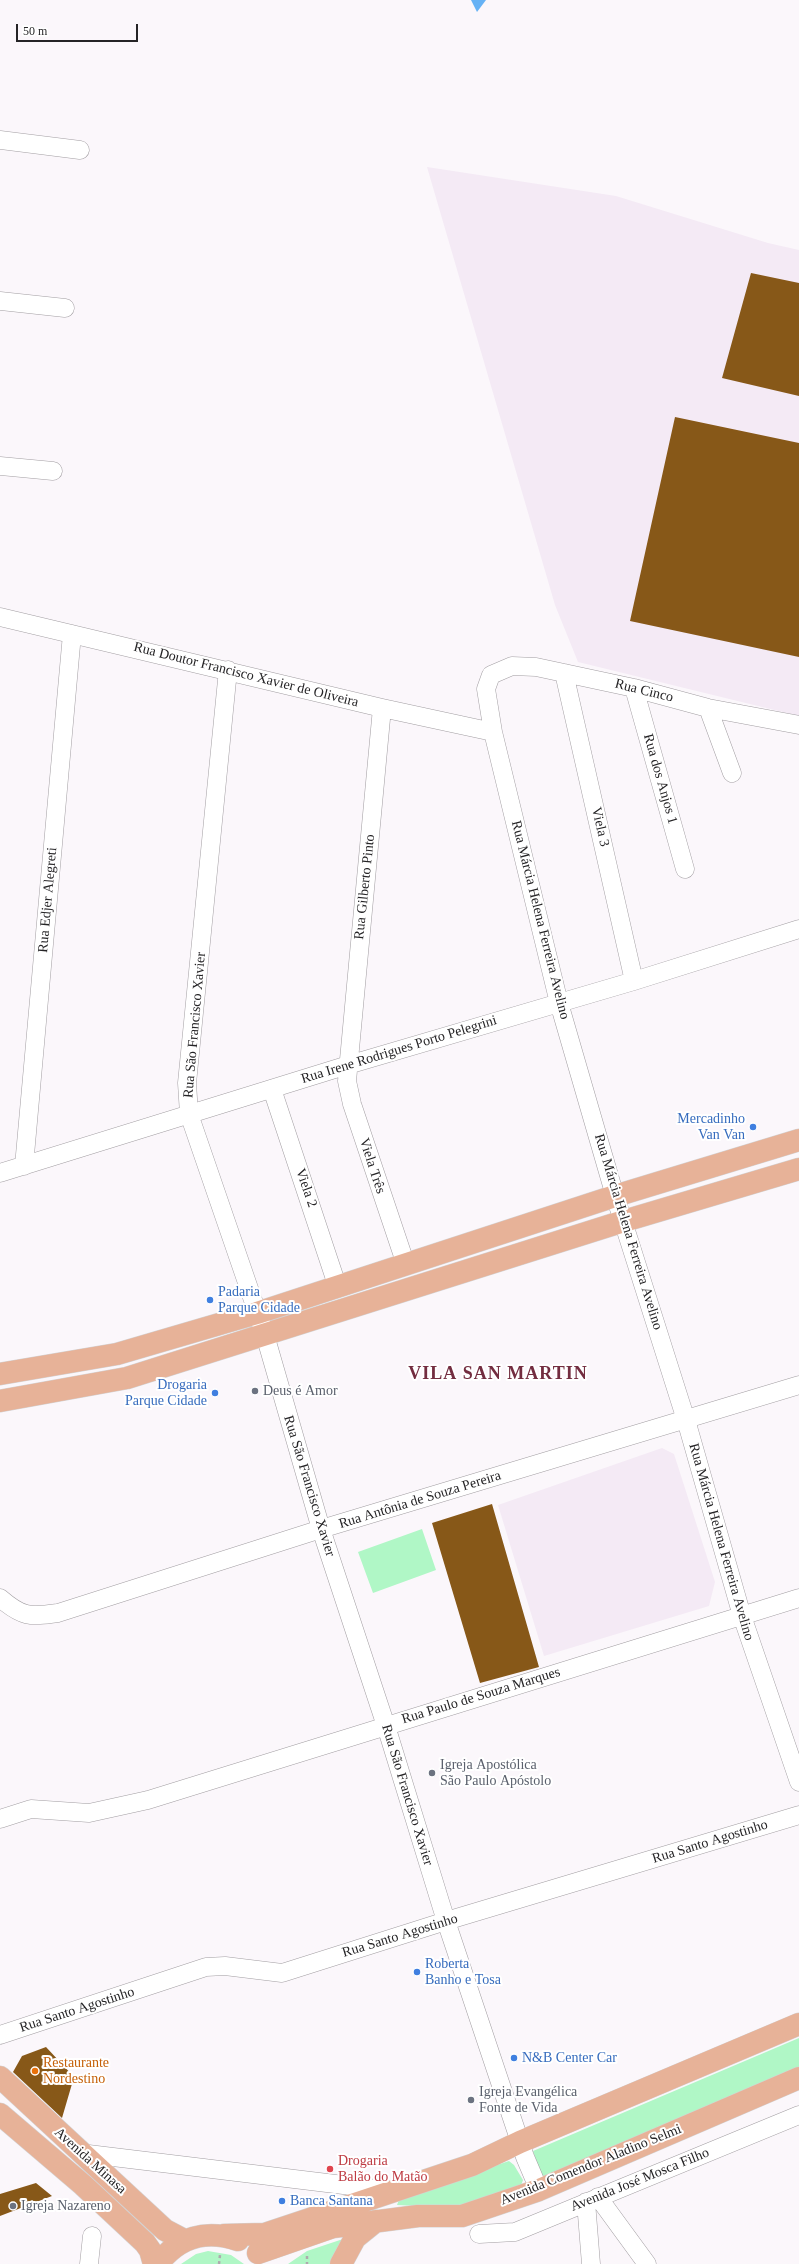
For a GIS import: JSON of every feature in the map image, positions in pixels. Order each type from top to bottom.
[{"type":"main road","points":[[0,1374],[117,1354],[257,1313],[406,1266],[615,1196],[799,1140]]},
{"type":"main road","points":[[0,1401],[127,1378],[624,1221],[799,1169]]},
{"type":"main road","points":[[222,2243],[265,2234],[472,2165],[520,2142],[799,2024]]},
{"type":"main road","name":"Avenida Minasa","points":[[0,2077],[165,2230],[184,2240]]},
{"type":"main road","name":"Avenida Comendor Aladino Selmi","points":[[262,2258],[333,2227],[418,2216],[462,2216],[539,2190],[799,2078]]},
{"type":"main road","name":"Avenida Minasa","points":[[0,2114],[83,2185],[145,2243],[150,2250],[154,2264]]},
{"type":"main road","points":[[341,2264],[355,2238],[376,2221]]},
{"type":"main road","points":[[158,2264],[168,2252],[184,2240],[203,2234],[222,2243],[242,2241],[262,2258]]},
{"type":"street","points":[[0,140],[80,150]]},
{"type":"street","points":[[0,302],[65,308]]},
{"type":"street","points":[[0,466],[53,471]]},
{"type":"street","name":"Rua Doutor Francisco Xavier de Oliveira","points":[[0,617],[228,670],[382,708],[493,732]]},
{"type":"street","name":"Rua Edjer Alegreti","points":[[24,1166],[72,634]]},
{"type":"street","name":"Rua Cinco","points":[[491,675],[512,666],[536,667],[634,688],[708,708],[799,725]]},
{"type":"street","name":"Rua São Francisco Xavier","points":[[228,670],[187,1083],[188,1114],[265,1335],[321,1529],[386,1726],[446,1921],[520,2142],[539,2190]]},
{"type":"street","name":"Viela 3","points":[[564,673],[634,981]]},
{"type":"street","name":"Rua Márcia Helena Ferreira Avelino","points":[[491,675],[486,690],[493,732],[559,1003],[615,1196],[686,1420],[742,1616],[799,1782]]},
{"type":"street","name":"Rua dos Anjos 1","points":[[634,688],[685,869]]},
{"type":"street","name":"Rua Gilberto Pinto","points":[[348,1065],[382,708]]},
{"type":"street","points":[[708,708],[732,773]]},
{"type":"street","name":"Rua Irene Rodrigues Porto Pelegrini","points":[[1,1172],[348,1065],[634,981],[799,929]]},
{"type":"street","name":"Viela Três","points":[[348,1065],[347,1082],[352,1104],[406,1266]]},
{"type":"street","name":"Viela 2","points":[[272,1089],[338,1288]]},
{"type":"street","name":"Rua Antônia de Souza Pereira","points":[[0,1598],[16,1612],[35,1616],[58,1613],[321,1529],[799,1385]]},
{"type":"street","name":"Rua Paulo de Souza Marques","points":[[0,1819],[31,1809],[89,1813],[148,1800],[799,1598]]},
{"type":"street","name":"Rua Santo Agostinho","points":[[0,2035],[206,1967],[225,1966],[282,1973],[446,1921],[799,1815]]},
{"type":"street","name":"Avenida José Mosca Filho","points":[[479,2234],[515,2232],[799,2115]]},
{"type":"street","points":[[80,2152],[394,2191]]},
{"type":"street","points":[[590,2264],[592,2199]]},
{"type":"street","points":[[592,2199],[647,2264]]},
{"type":"street","points":[[88,2264],[92,2236]]},
{"type":"path","points":[[219,2264],[222,2243]]},
{"type":"shaded area","points":[[427,167],[616,196],[768,243],[799,250],[799,716],[578,662],[555,605]]},
{"type":"shaded area","points":[[662,1448],[674,1454],[715,1582],[709,1606],[544,1656],[498,1505]]},
{"type":"green space","points":[[422,1529],[436,1570],[373,1593],[358,1552]]},
{"type":"green space","points":[[799,2038],[799,2070],[544,2184],[533,2151]]},
{"type":"green space","points":[[509,2161],[514,2165],[523,2180],[519,2191],[455,2208],[397,2205],[400,2197]]},
{"type":"green space","points":[[343,2239],[333,2264],[288,2264],[307,2251]]},
{"type":"green space","points":[[208,2251],[231,2255],[244,2264],[181,2264],[196,2254]]},
{"type":"water","points":[[471,0],[486,0],[477,12]]},
{"type":"building","points":[[751,273],[799,283],[799,396],[722,378]]},
{"type":"building","points":[[675,417],[799,443],[799,657],[630,621]]},
{"type":"building","points":[[492,1504],[539,1667],[480,1683],[432,1523]]},
{"type":"building","points":[[46,2047],[74,2077],[62,2118],[13,2072],[22,2056]]},
{"type":"building","name":"Igreja Nazareno","points":[[36,2183],[52,2196],[0,2216],[0,2194]]},
{"type":"place","name":"Mercadinho Van Van","points":[[753,1127]]},
{"type":"place","name":"Padaria Parque Cidade","points":[[210,1300]]},
{"type":"place","name":"Deus é Amor","points":[[255,1391]]},
{"type":"place","name":"Drogaria Parque Cidade","points":[[215,1393]]},
{"type":"place","name":"Igreja Apostólica São Paulo Apóstolo","points":[[432,1773]]},
{"type":"place","name":"Roberta Banho e Tosa","points":[[417,1972]]},
{"type":"place","name":"N&B Center Car","points":[[514,2058]]},
{"type":"place","name":"Restaurante Nordestino","points":[[35,2071]]},
{"type":"place","name":"Igreja Evangélica Fonte de Vida","points":[[471,2100]]},
{"type":"place","name":"Drogaria Balão do Matão","points":[[330,2169]]},
{"type":"place","name":"Banca Santana","points":[[282,2201]]},
{"type":"place","name":"Igreja Nazareno","points":[[13,2206]]},
{"type":"district","name":"VILA SAN MARTIN","points":[[498,1374]]}]
